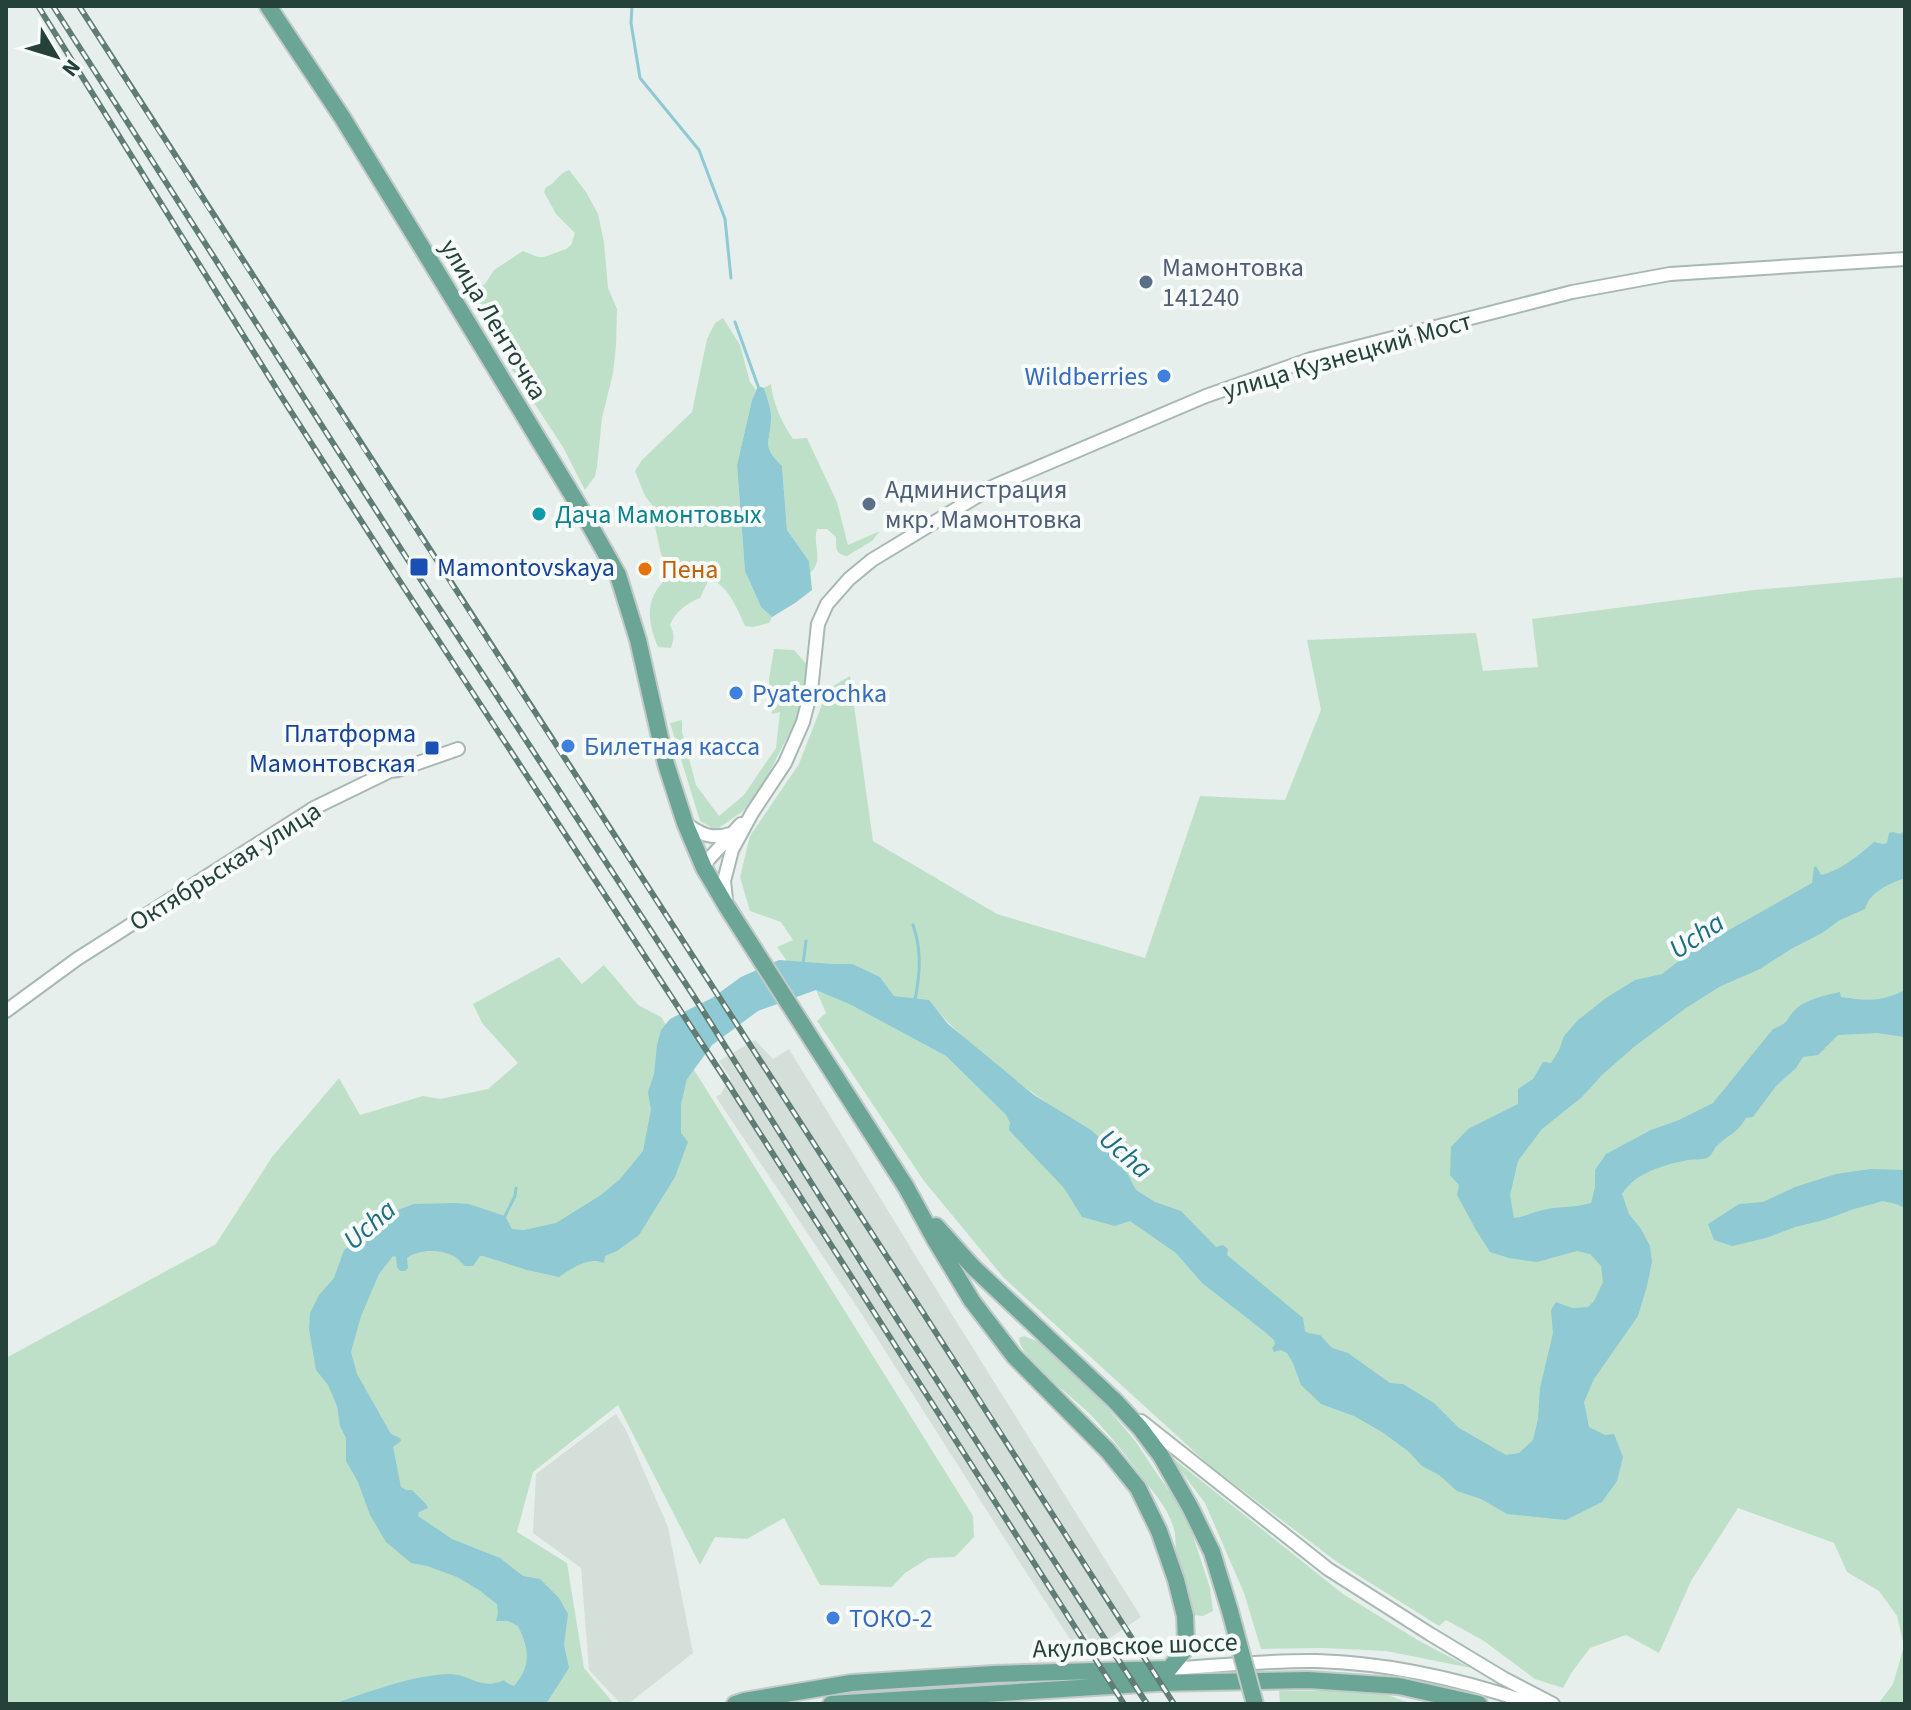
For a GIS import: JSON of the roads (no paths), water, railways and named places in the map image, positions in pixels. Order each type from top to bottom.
[{"type":"main road","name":"улица Ленточка","points":[[268,6],[342,117],[618,575],[646,673],[666,764],[685,823],[704,868],[906,1187]]},
{"type":"main road","points":[[906,1187],[938,1229],[973,1267],[1115,1401],[1161,1456],[1212,1552],[1255,1704]]},
{"type":"main road","points":[[906,1187],[965,1288],[993,1329],[1039,1383],[1123,1467],[1147,1504],[1176,1580],[1185,1616],[1183,1652],[1169,1669]]},
{"type":"main road","name":"Акуловское шоссе","points":[[735,1704],[851,1683],[994,1674],[1169,1669]]},
{"type":"main road","name":"Акуловское шоссе","points":[[831,1704],[1157,1683],[1308,1680],[1399,1686],[1479,1704]]},
{"type":"street","name":"улица Кузнецкий Мост","points":[[752,813],[785,763],[803,722],[811,691],[818,624],[827,604],[849,579],[872,560],[994,486],[1206,396],[1311,359],[1572,292],[1670,274],[1905,259]]},
{"type":"street","name":"Октябрьская улица","points":[[6,1011],[77,959],[314,808],[390,771],[458,749]]},
{"type":"street","points":[[704,868],[752,813]]},
{"type":"street","points":[[727,907],[724,881],[732,850],[752,813]]},
{"type":"street","points":[[685,823],[703,835],[719,838],[733,833]]},
{"type":"street","points":[[704,868],[714,867],[732,850]]},
{"type":"street","points":[[1115,1401],[1328,1569],[1503,1678],[1553,1704]]},
{"type":"street","name":"Акуловское шоссе","points":[[1169,1669],[1317,1661],[1403,1669],[1533,1704]]},
{"type":"water","points":[[758,386],[764,388],[771,412],[769,449],[782,466],[787,530],[809,561],[812,590],[772,617],[761,607],[745,571],[737,465]]},
{"type":"water","points":[[1905,831],[1905,878],[1875,893],[1865,909],[1840,920],[1760,969],[1719,987],[1686,1008],[1634,1047],[1582,1097],[1542,1129],[1518,1161],[1510,1195],[1514,1218],[1545,1209],[1591,1203],[1595,1170],[1606,1154],[1713,1103],[1773,1029],[1785,1022],[1801,1005],[1840,992],[1841,997],[1874,1000],[1905,990],[1905,1037],[1877,1033],[1838,1035],[1818,1055],[1803,1057],[1753,1117],[1746,1118],[1705,1159],[1660,1167],[1635,1180],[1622,1194],[1629,1214],[1650,1246],[1652,1262],[1638,1316],[1594,1379],[1584,1402],[1589,1427],[1605,1435],[1614,1434],[1623,1457],[1617,1481],[1602,1502],[1566,1520],[1507,1514],[1481,1499],[1457,1491],[1382,1432],[1354,1416],[1321,1404],[1301,1385],[1287,1353],[1281,1350],[1274,1352],[1274,1340],[1202,1283],[1176,1253],[1130,1221],[1115,1226],[1082,1217],[1064,1188],[1009,1130],[1006,1115],[946,1056],[851,1005],[816,990],[758,1011],[712,1045],[687,1079],[681,1104],[681,1133],[688,1142],[675,1177],[639,1235],[605,1256],[604,1263],[587,1262],[559,1277],[483,1256],[473,1266],[465,1266],[449,1254],[430,1251],[407,1258],[408,1268],[405,1271],[400,1271],[393,1256],[379,1274],[361,1316],[351,1352],[357,1374],[391,1434],[400,1438],[401,1441],[393,1447],[401,1487],[412,1490],[426,1504],[428,1508],[419,1512],[418,1516],[452,1539],[500,1558],[523,1576],[540,1579],[559,1598],[568,1614],[564,1645],[569,1668],[546,1704],[337,1704],[395,1684],[436,1675],[457,1675],[489,1684],[504,1680],[514,1686],[524,1671],[527,1657],[518,1626],[508,1621],[496,1621],[497,1604],[457,1577],[411,1563],[386,1542],[370,1515],[358,1482],[346,1461],[346,1438],[340,1426],[337,1406],[328,1385],[316,1370],[309,1329],[310,1313],[319,1295],[334,1278],[344,1250],[389,1213],[414,1204],[469,1204],[505,1216],[512,1229],[524,1230],[556,1223],[601,1195],[620,1179],[643,1151],[651,1110],[648,1092],[661,1030],[670,1019],[712,998],[741,977],[779,960],[853,964],[880,977],[894,996],[929,1000],[948,1024],[1034,1095],[1091,1130],[1117,1154],[1136,1190],[1155,1202],[1181,1211],[1216,1247],[1223,1245],[1228,1249],[1227,1255],[1303,1318],[1305,1331],[1320,1335],[1332,1348],[1348,1353],[1390,1383],[1403,1384],[1434,1403],[1459,1428],[1506,1455],[1519,1453],[1533,1440],[1540,1388],[1553,1333],[1551,1310],[1556,1302],[1572,1308],[1588,1307],[1603,1282],[1601,1266],[1590,1254],[1577,1251],[1537,1262],[1490,1252],[1457,1195],[1459,1185],[1450,1175],[1451,1147],[1468,1129],[1518,1104],[1518,1089],[1533,1079],[1543,1062],[1551,1063],[1564,1036],[1578,1020],[1606,998],[1635,980],[1662,974],[1692,951],[1812,883],[1814,867],[1821,875],[1828,873],[1849,862],[1874,842],[1887,843],[1889,833]]},
{"type":"water","points":[[1871,1169],[1905,1170],[1905,1208],[1883,1201],[1732,1246],[1714,1240],[1708,1224],[1739,1204],[1763,1202],[1795,1187],[1836,1174]]},
{"type":"waterway","points":[[632,6],[631,23],[640,78],[699,150],[725,219],[731,278]]},
{"type":"waterway","points":[[735,322],[758,386]]},
{"type":"waterway","points":[[913,925],[919,962],[915,1000]]},
{"type":"waterway","points":[[803,964],[806,941]]},
{"type":"waterway","points":[[505,1216],[516,1188]]},
{"type":"railway","points":[[38,6],[281,396],[727,1082],[1124,1704]]},
{"type":"railway","points":[[53,6],[1147,1704]]},
{"type":"railway","points":[[79,6],[1174,1704]]},
{"type":"place","name":"Мамонтовка 141240","points":[[1146,282]]},
{"type":"place","name":"Wildberries","points":[[1164,376]]},
{"type":"place","name":"Администрация мкр. Мамонтовка","points":[[869,504]]},
{"type":"place","name":"Дача Мамонтовых","points":[[539,514]]},
{"type":"place","name":"Mamontovskaya","points":[[419,567]]},
{"type":"place","name":"Пена","points":[[645,569]]},
{"type":"place","name":"Pyaterochka","points":[[736,693]]},
{"type":"place","name":"Билетная касса","points":[[568,746]]},
{"type":"place","name":"Платформа Мамонтовская","points":[[432,748]]},
{"type":"place","name":"ТОКО-2","points":[[833,1618]]},
{"type":"water label","name":"Ucha","points":[[1696,935]]},
{"type":"water label","name":"Ucha","points":[[1126,1153]]},
{"type":"water label","name":"Ucha","points":[[369,1224]]}]
